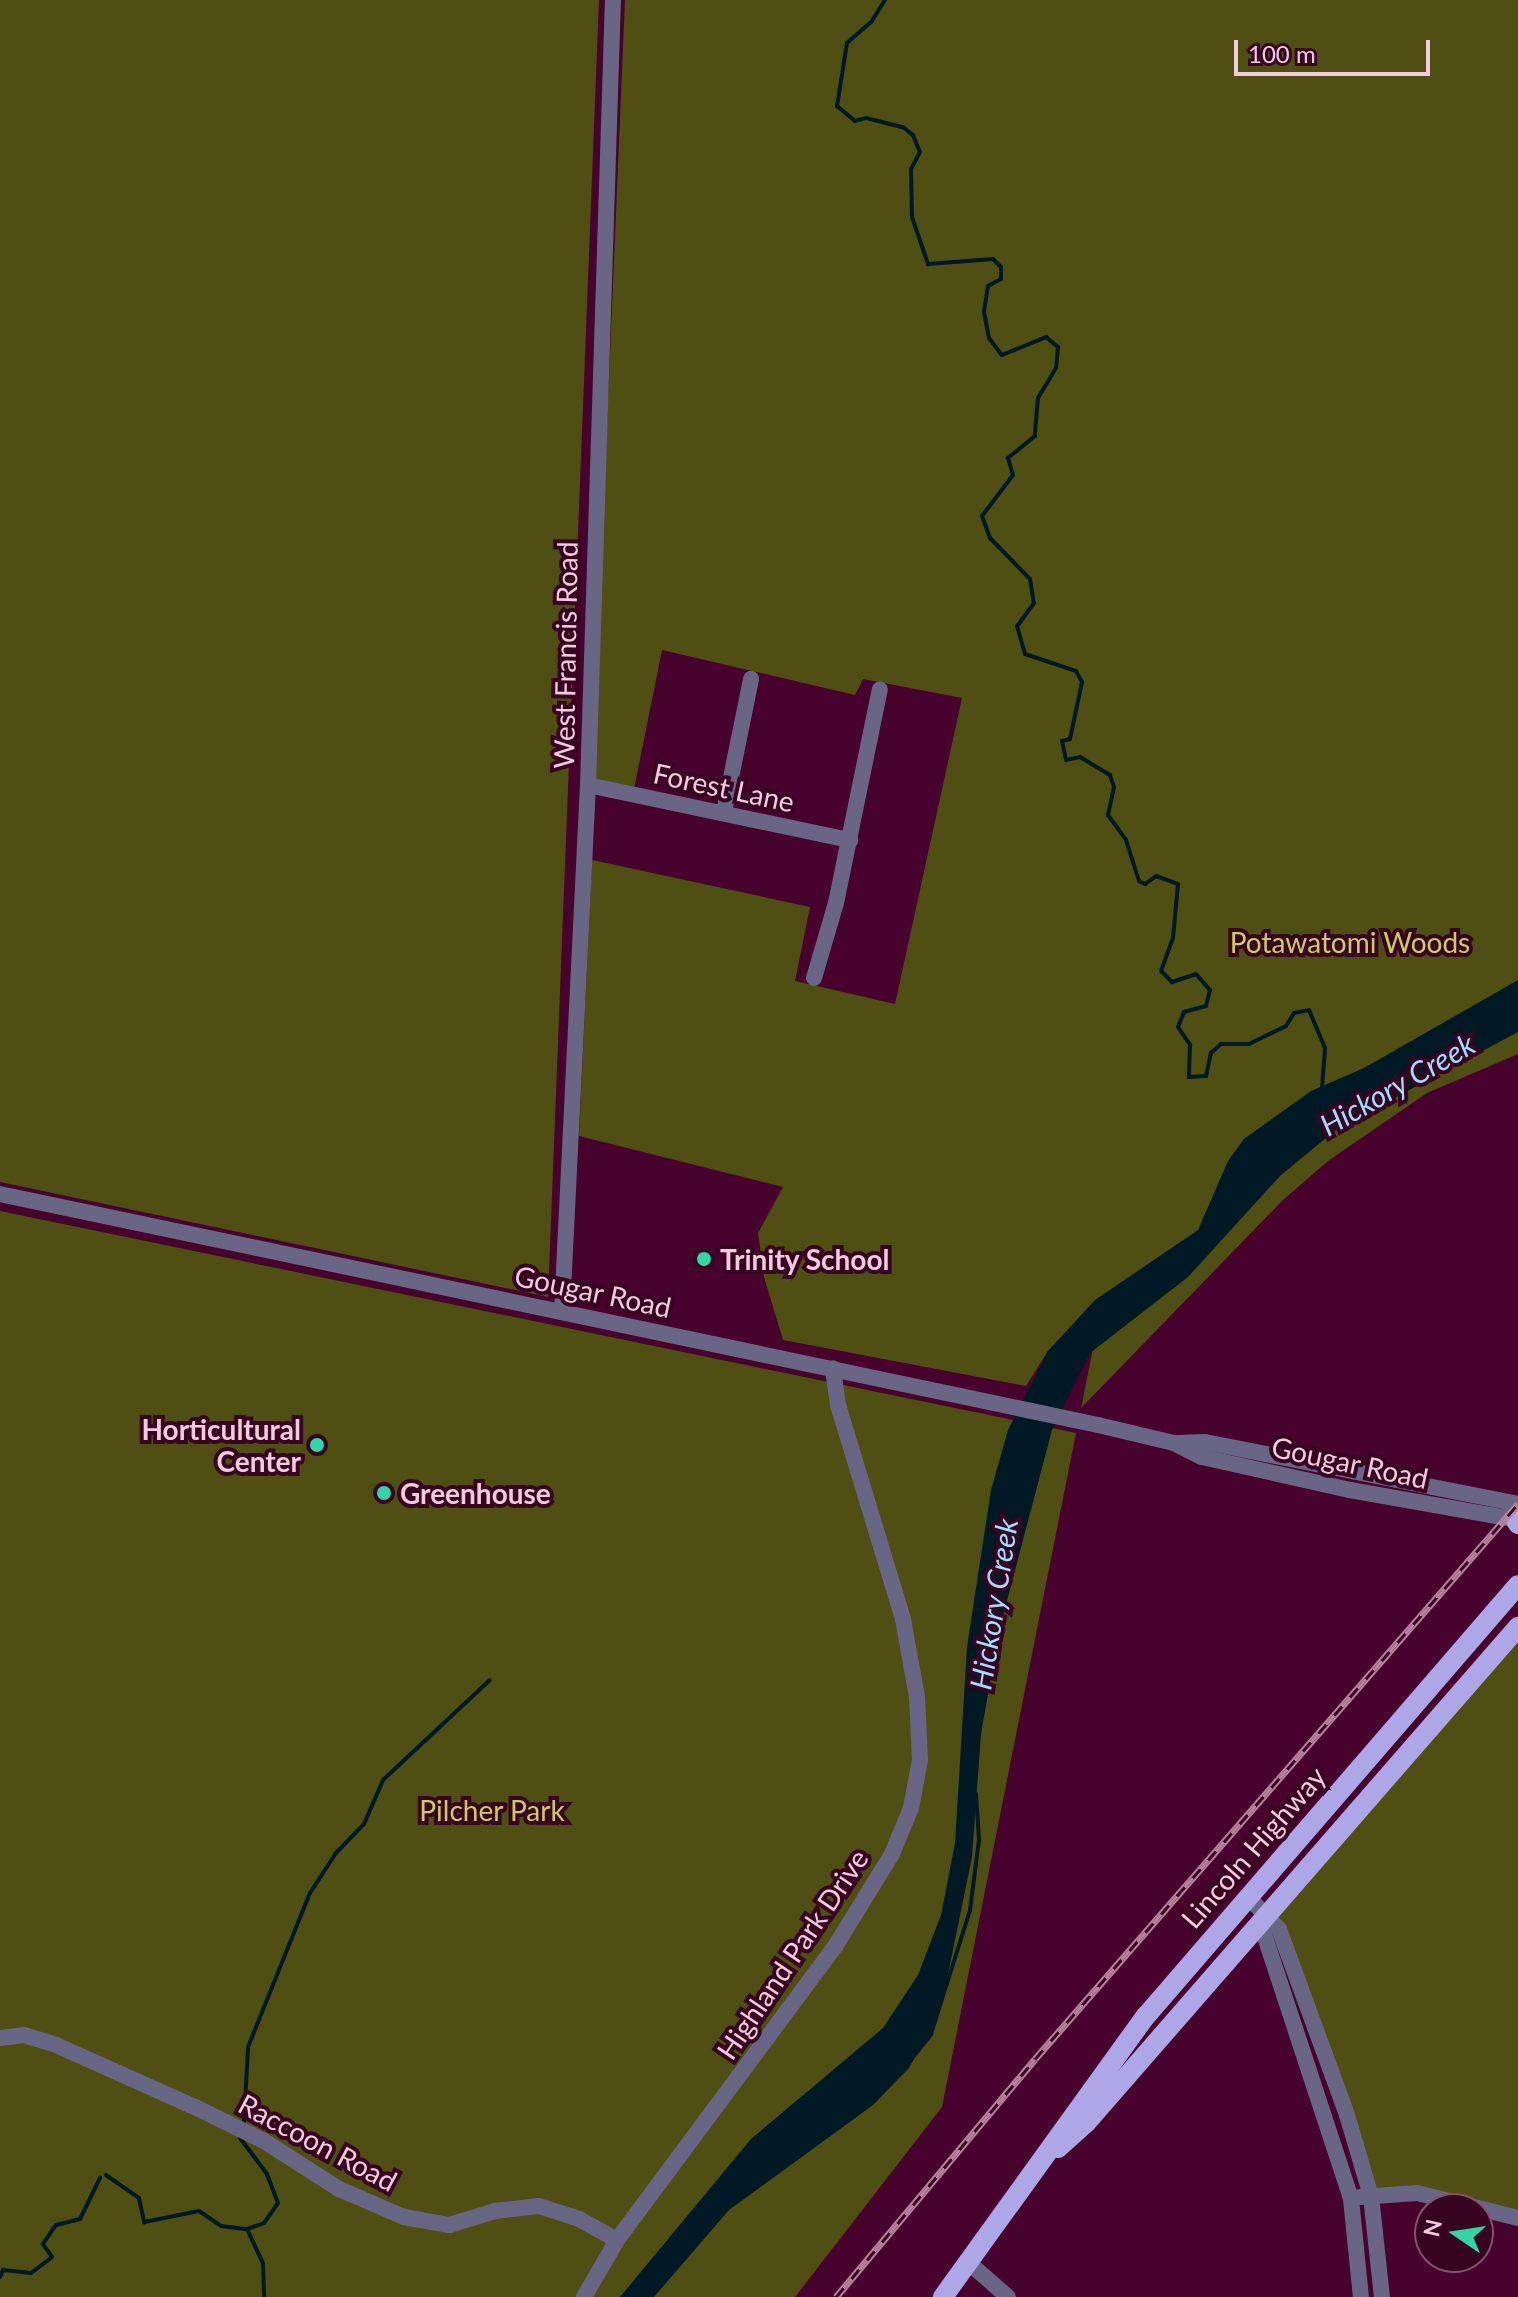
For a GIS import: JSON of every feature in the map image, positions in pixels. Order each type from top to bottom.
[{"type":"main road","name":"Lincoln Highway","points":[[943,2297],[1046,2158],[1111,2059],[1247,1896],[1517,1584]]},
{"type":"main road","name":"Lincoln Highway","points":[[1046,2158],[1086,2123],[1518,1627]]},
{"type":"street","name":"West Francis Road","points":[[562,1311],[588,785],[613,0]]},
{"type":"street","points":[[724,812],[751,679]]},
{"type":"street","points":[[814,978],[850,840],[880,689]]},
{"type":"street","name":"Forest Lane","points":[[588,785],[850,840]]},
{"type":"street","name":"Gougar Road","points":[[0,1194],[1098,1425],[1174,1443],[1202,1457],[1335,1487],[1517,1517]]},
{"type":"street","name":"Highland Park Drive","points":[[584,2297],[617,2240],[836,1945],[892,1854],[911,1808],[920,1760],[917,1697],[903,1619],[838,1405],[833,1368]]},
{"type":"street","points":[[1247,1896],[1279,1929],[1347,2115],[1371,2196],[1382,2297]]},
{"type":"street","points":[[1266,1917],[1264,1934],[1351,2199],[1361,2297]]},
{"type":"street","name":"Raccoon Road","points":[[0,2038],[24,2035],[56,2045],[264,2141],[339,2189],[404,2217],[449,2225],[495,2211],[539,2206],[579,2219],[617,2240]]},
{"type":"street","points":[[1351,2199],[1417,2193],[1518,2218]]},
{"type":"street","points":[[968,2262],[1008,2297]]},
{"type":"green space","points":[[0,0],[599,0],[548,1297],[0,1182]]},
{"type":"green space","name":"Potawatomi Woods","points":[[625,0],[1518,0],[1518,1054],[1427,1093],[1328,1161],[1283,1200],[1081,1408],[1104,1294],[1048,1351],[1026,1386],[783,1340],[764,1277],[758,1233],[783,1187],[579,1136],[592,860],[810,907],[795,981],[895,1004],[962,698],[863,679],[855,695],[662,650],[634,789],[592,781]]},
{"type":"green space","name":"Pilcher Park","points":[[0,1211],[1076,1433],[942,2107],[795,2297],[0,2297]]},
{"type":"green space","points":[[1518,1635],[1518,2212],[1494,2208],[1494,2193],[1414,2194],[1377,2188],[1274,1918]]},
{"type":"water","points":[[1518,980],[1518,1032],[1338,1128],[1280,1176],[1188,1277],[1090,1353],[1052,1430],[999,1631],[981,1734],[972,1857],[946,1984],[930,2033],[908,2069],[873,2105],[729,2210],[654,2297],[620,2297],[751,2139],[883,2028],[918,1975],[941,1915],[955,1843],[967,1647],[991,1490],[1008,1430],[1048,1351],[1095,1300],[1198,1230],[1228,1161],[1244,1139],[1311,1091],[1364,1068]]},
{"type":"waterway","points":[[885,0],[871,22],[847,43],[837,106],[855,121],[866,118],[903,127],[913,135],[920,152],[911,169],[912,217],[928,264],[993,259],[1001,267],[1001,279],[988,286],[984,312],[989,338],[1002,355],[1046,337],[1058,347],[1056,368],[1038,398],[1035,436],[1008,458],[1013,475],[982,516],[990,538],[1030,579],[1034,603],[1017,626],[1025,654],[1076,671],[1082,682],[1070,739],[1062,741],[1066,760],[1080,757],[1110,775],[1114,787],[1108,815],[1126,840],[1139,881],[1145,884],[1156,876],[1178,884],[1173,938],[1161,971],[1172,982],[1196,974],[1210,990],[1206,1006],[1184,1012],[1178,1027],[1190,1045],[1189,1077],[1206,1076],[1211,1053],[1221,1044],[1249,1044],[1286,1026],[1294,1013],[1309,1010],[1325,1048],[1322,1088]]},
{"type":"waterway","points":[[244,2122],[248,2047],[310,1893],[336,1853],[364,1824],[383,1780],[490,1680]]},
{"type":"waterway","name":"Hickory Creek","points":[[914,2056],[931,2034],[970,1910],[979,1840],[976,1794]]},
{"type":"waterway","points":[[106,2175],[139,2198],[144,2222],[199,2211],[221,2226],[247,2229],[264,2223],[278,2203],[267,2174],[240,2138]]},
{"type":"waterway","points":[[0,2277],[3,2270],[31,2273],[52,2257],[43,2244],[56,2225],[80,2219],[100,2178]]},
{"type":"waterway","points":[[247,2229],[263,2264],[264,2297]]},
{"type":"railway","points":[[836,2297],[1035,2059],[1518,1504]]},
{"type":"place","name":"Trinity School","points":[[704,1259]]},
{"type":"place","name":"Horticultural Center","points":[[317,1445]]},
{"type":"place","name":"Greenhouse","points":[[384,1493]]}]
